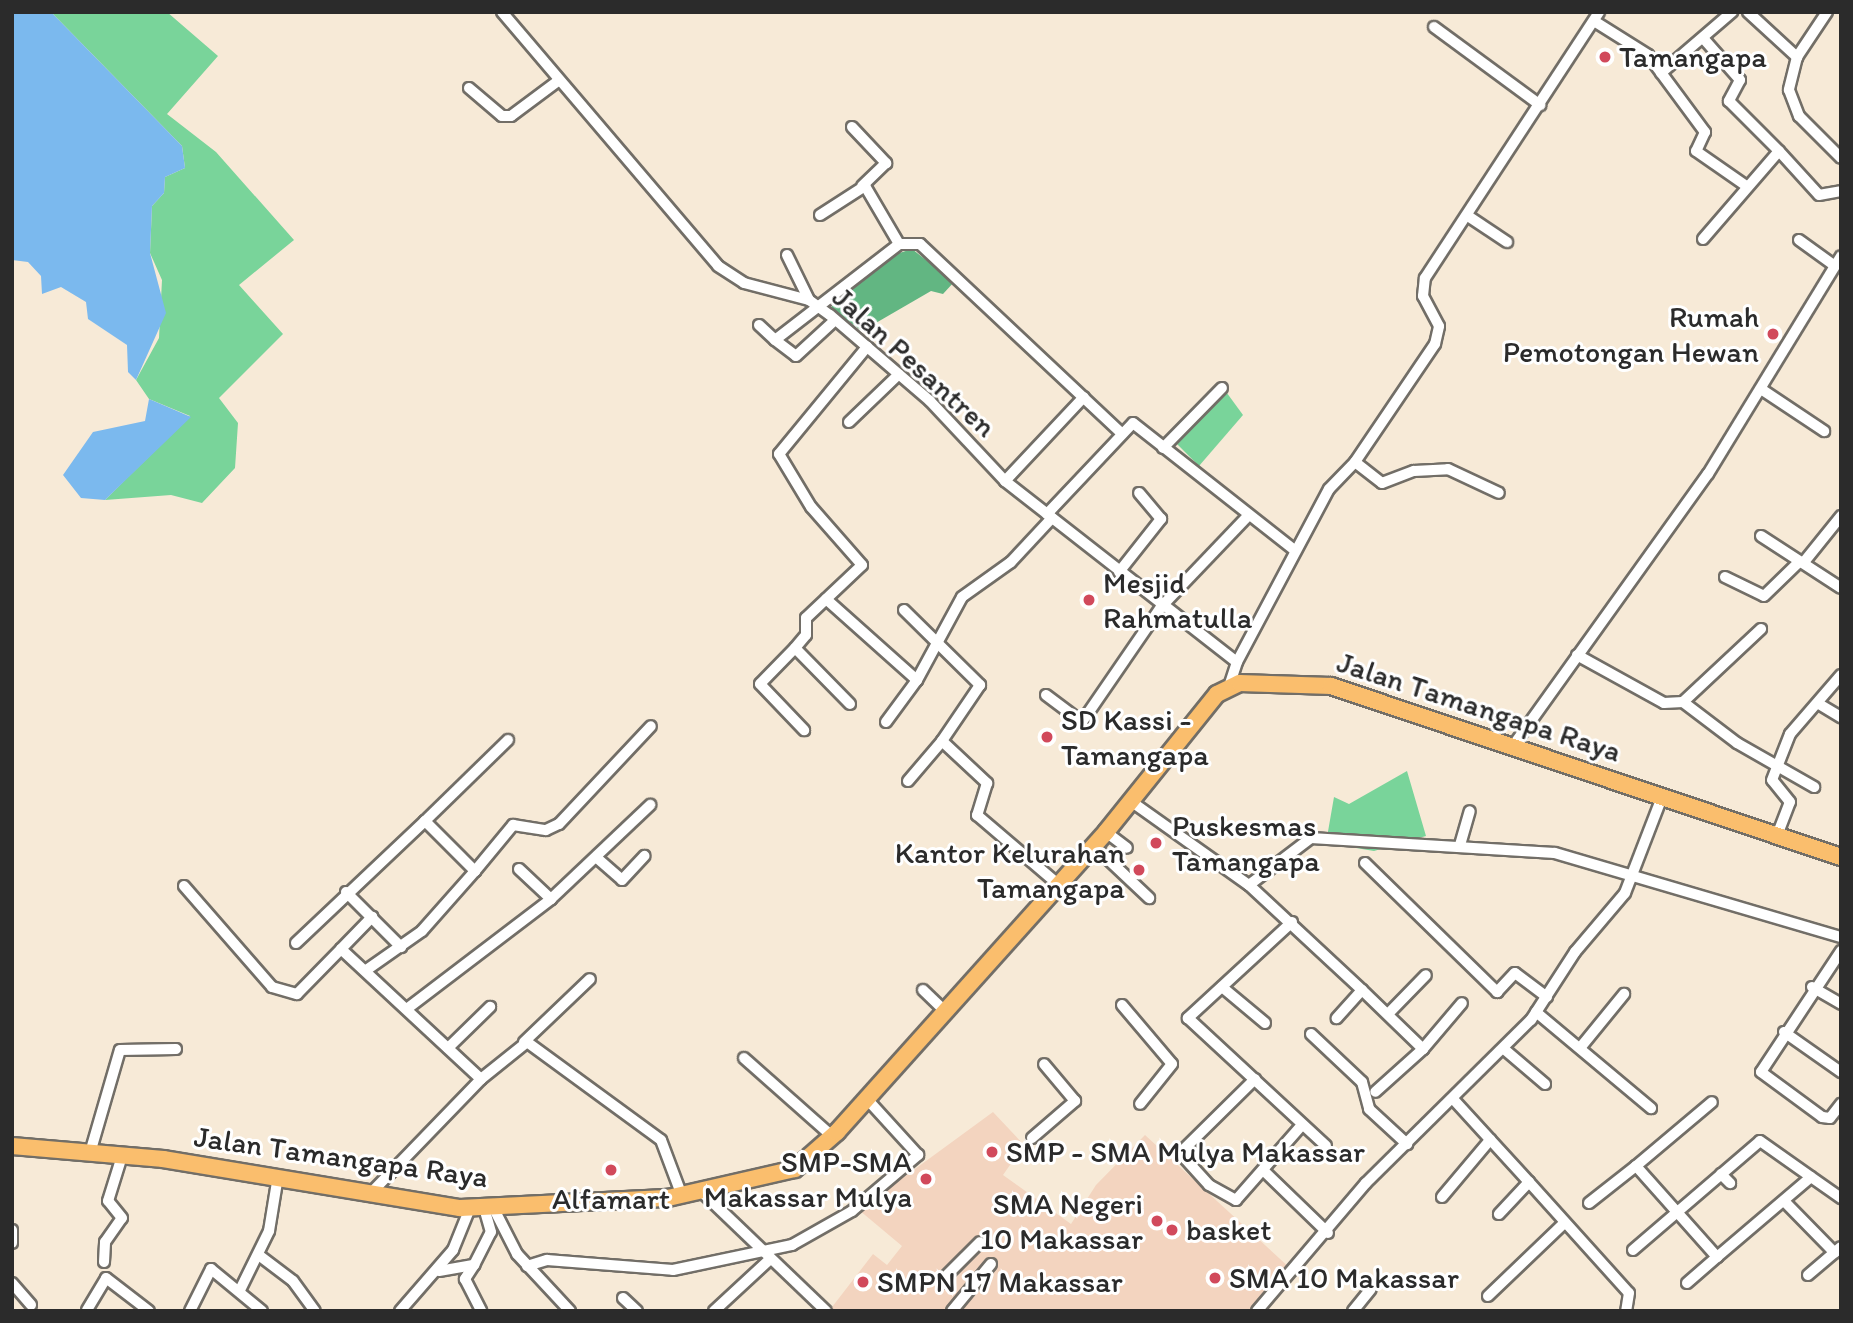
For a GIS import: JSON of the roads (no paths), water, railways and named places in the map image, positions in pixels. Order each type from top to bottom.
[{"type":"main road","name":"Jalan Tamangapa Raya","points":[[12,1146],[122,1156],[277,1182],[482,1207],[682,1196],[795,1169],[832,1137],[946,1012],[1107,832],[1228,686],[1331,686],[1841,857]]},
{"type":"street","name":"Jalan Pesantren","points":[[502,12],[558,81],[718,265],[775,294],[812,302],[899,374],[1005,481],[1161,607],[1237,662]]},
{"type":"street","points":[[1661,74],[1732,12]]},
{"type":"street","points":[[1748,12],[1797,57]]},
{"type":"street","points":[[1827,12],[1797,57],[1792,103],[1841,158]]},
{"type":"street","points":[[1228,686],[1237,662],[1293,549],[1329,489],[1355,462],[1435,344],[1439,326],[1420,286],[1596,16],[1648,55],[1705,132],[1696,151],[1745,185]]},
{"type":"street","points":[[1434,27],[1540,104]]},
{"type":"street","points":[[1703,38],[1741,80],[1729,102],[1779,150],[1819,195],[1841,191]]},
{"type":"street","points":[[470,88],[502,116],[511,116],[558,81]]},
{"type":"street","points":[[820,215],[862,186],[886,163],[852,128]]},
{"type":"street","points":[[1703,239],[1745,185],[1779,150]]},
{"type":"street","points":[[862,186],[899,244]]},
{"type":"street","points":[[1468,216],[1507,242]]},
{"type":"street","points":[[1799,240],[1836,269]]},
{"type":"street","points":[[775,340],[812,302],[899,244],[920,244],[1120,432]]},
{"type":"street","points":[[787,255],[812,302]]},
{"type":"street","points":[[1513,746],[1577,655],[1655,552],[1761,390],[1836,269],[1841,256]]},
{"type":"street","points":[[760,325],[796,355],[835,320]]},
{"type":"street","points":[[804,730],[760,684],[806,635],[805,622],[862,565],[811,507],[779,454],[867,347]]},
{"type":"street","points":[[849,422],[899,374]]},
{"type":"street","points":[[1163,448],[1222,388]]},
{"type":"street","points":[[1761,390],[1824,430]]},
{"type":"street","points":[[1005,481],[1084,397]]},
{"type":"street","points":[[886,722],[917,680],[962,597],[1011,562],[1120,432],[1139,425],[1163,448],[1293,549]]},
{"type":"street","points":[[1355,462],[1382,483],[1414,471],[1448,469],[1499,493]]},
{"type":"street","points":[[1119,572],[1161,519],[1139,493]]},
{"type":"street","points":[[1046,695],[1074,722],[1085,717],[1161,607],[1249,515]]},
{"type":"street","points":[[1725,577],[1764,596],[1801,562],[1841,516]]},
{"type":"street","points":[[1761,536],[1841,588]]},
{"type":"street","points":[[826,599],[917,680]]},
{"type":"street","points":[[904,610],[980,685],[942,741],[908,781]]},
{"type":"street","points":[[1577,655],[1664,703],[1683,702],[1761,629]]},
{"type":"street","points":[[795,648],[850,704]]},
{"type":"street","points":[[1778,834],[1790,802],[1774,787],[1790,734],[1819,704],[1841,675]]},
{"type":"street","points":[[1683,702],[1737,743],[1780,765],[1814,787]]},
{"type":"street","points":[[1819,704],[1841,717]]},
{"type":"street","points":[[368,969],[401,947],[475,871],[513,825],[546,830],[559,824],[651,726]]},
{"type":"street","points":[[296,943],[346,892],[425,821],[508,740]]},
{"type":"street","points":[[942,741],[987,783],[977,815],[1059,885]]},
{"type":"street","points":[[1257,1311],[1407,1144],[1504,1049],[1536,1012],[1634,875],[1662,797]]},
{"type":"street","points":[[1132,802],[1249,885],[1292,922],[1423,1048]]},
{"type":"street","points":[[408,1008],[551,899],[597,859],[650,806]]},
{"type":"street","points":[[1460,845],[1470,811]]},
{"type":"street","points":[[425,821],[475,871]]},
{"type":"street","points":[[1107,832],[1127,848]]},
{"type":"street","points":[[1249,885],[1311,838],[1460,845],[1555,853],[1841,937]]},
{"type":"street","points":[[1094,846],[1149,898]]},
{"type":"street","points":[[597,859],[622,880],[643,856]]},
{"type":"street","points":[[1365,863],[1497,992],[1515,973],[1547,997]]},
{"type":"street","points":[[519,869],[551,899]]},
{"type":"street","points":[[184,886],[272,987],[297,994],[372,917]]},
{"type":"street","points":[[346,892],[401,947]]},
{"type":"street","points":[[1292,922],[1189,1021],[1326,1146]]},
{"type":"street","points":[[341,949],[368,969],[481,1079]]},
{"type":"street","points":[[1841,951],[1812,987],[1784,1032],[1763,1079],[1822,1117],[1830,1118],[1841,1104]]},
{"type":"street","points":[[1388,1014],[1426,975]]},
{"type":"street","points":[[370,1194],[481,1079],[590,979]]},
{"type":"street","points":[[1222,987],[1265,1023]]},
{"type":"street","points":[[1812,987],[1841,1004]]},
{"type":"street","points":[[923,990],[946,1012]]},
{"type":"street","points":[[1337,1018],[1362,990]]},
{"type":"street","points":[[1580,1048],[1624,994]]},
{"type":"street","points":[[1375,1092],[1423,1048],[1462,1003]]},
{"type":"street","points":[[1122,1004],[1172,1064],[1140,1104]]},
{"type":"street","points":[[448,1048],[489,1007]]},
{"type":"street","points":[[1536,1012],[1651,1108]]},
{"type":"street","points":[[1784,1032],[1841,1072]]},
{"type":"street","points":[[1311,1034],[1362,1083],[1369,1109],[1407,1144]]},
{"type":"street","points":[[524,1042],[661,1140],[682,1196]]},
{"type":"street","points":[[90,1153],[120,1049],[176,1049]]},
{"type":"street","points":[[1504,1049],[1545,1084]]},
{"type":"street","points":[[744,1058],[832,1137]]},
{"type":"street","points":[[1032,1138],[1075,1101],[1044,1064]]},
{"type":"street","points":[[1255,1080],[1180,1153],[1232,1201],[1264,1171],[1301,1126]]},
{"type":"street","points":[[714,1311],[765,1259],[852,1211],[918,1155],[867,1099]]},
{"type":"street","points":[[1454,1100],[1529,1182],[1563,1224],[1629,1293],[1626,1311]]},
{"type":"street","points":[[1589,1203],[1712,1102]]},
{"type":"street","points":[[1442,1197],[1490,1140]]},
{"type":"street","points":[[1633,1250],[1676,1210],[1760,1141],[1841,1198]]},
{"type":"street","points":[[104,1262],[105,1242],[122,1218],[107,1201],[122,1156]]},
{"type":"street","points":[[1636,1166],[1717,1257]]},
{"type":"street","points":[[1264,1171],[1328,1233]]},
{"type":"street","points":[[1721,1174],[1730,1183]]},
{"type":"street","points":[[1687,1283],[1785,1202],[1811,1177]]},
{"type":"street","points":[[240,1290],[260,1256],[277,1182]]},
{"type":"street","points":[[1499,1214],[1529,1182]]},
{"type":"street","points":[[703,1193],[765,1259],[826,1311]]},
{"type":"street","points":[[1785,1202],[1838,1250],[1808,1275]]},
{"type":"street","points":[[481,1311],[465,1279],[491,1232],[482,1207]]},
{"type":"street","points":[[482,1207],[527,1266],[570,1311]]},
{"type":"street","points":[[400,1311],[439,1271],[482,1207]]},
{"type":"street","points":[[1488,1296],[1563,1224]]},
{"type":"street","points":[[12,1230],[12,1243]]},
{"type":"street","points":[[949,1283],[943,1279],[980,1242]]},
{"type":"street","points":[[260,1256],[293,1281],[315,1311]]},
{"type":"street","points":[[527,1266],[547,1260],[673,1270],[765,1259]]},
{"type":"street","points":[[952,1311],[991,1264]]},
{"type":"street","points":[[439,1271],[474,1265]]},
{"type":"street","points":[[190,1311],[211,1269],[240,1290],[262,1311]]},
{"type":"street","points":[[87,1310],[106,1278],[149,1311]]},
{"type":"street","points":[[12,1283],[31,1305]]},
{"type":"street","points":[[1353,1311],[1371,1289]]},
{"type":"street","points":[[623,1298],[637,1311]]},
{"type":"water","points":[[12,12],[51,12],[182,146],[185,168],[165,177],[164,193],[152,206],[150,253],[166,313],[136,380],[128,372],[127,345],[88,319],[86,302],[61,287],[42,294],[41,276],[28,262],[12,260]]},
{"type":"water","points":[[149,399],[191,417],[105,500],[81,498],[63,475],[93,432],[145,421]]},
{"type":"place","name":"Tamangapa","points":[[1605,57]]},
{"type":"place","name":"Rumah Pemotongan Hewan","points":[[1773,334]]},
{"type":"place","name":"Mesjid Rahmatulla","points":[[1089,600]]},
{"type":"place","name":"SD Kassi - Tamangapa","points":[[1047,737]]},
{"type":"place","name":"Puskesmas Tamangapa","points":[[1156,843]]},
{"type":"place","name":"Kantor Kelurahan Tamangapa","points":[[1139,870]]},
{"type":"place","name":"SMP - SMA Mulya Makassar","points":[[992,1152]]},
{"type":"place","name":"Alfamart","points":[[611,1170]]},
{"type":"place","name":"SMP-SMA Makassar Mulya","points":[[926,1179]]},
{"type":"place","name":"SMA Negeri 10 Makassar","points":[[1157,1221]]},
{"type":"place","name":"basket","points":[[1172,1230]]},
{"type":"place","name":"SMA 10 Makassar","points":[[1215,1278]]},
{"type":"place","name":"SMPN 17 Makassar","points":[[863,1282]]}]
